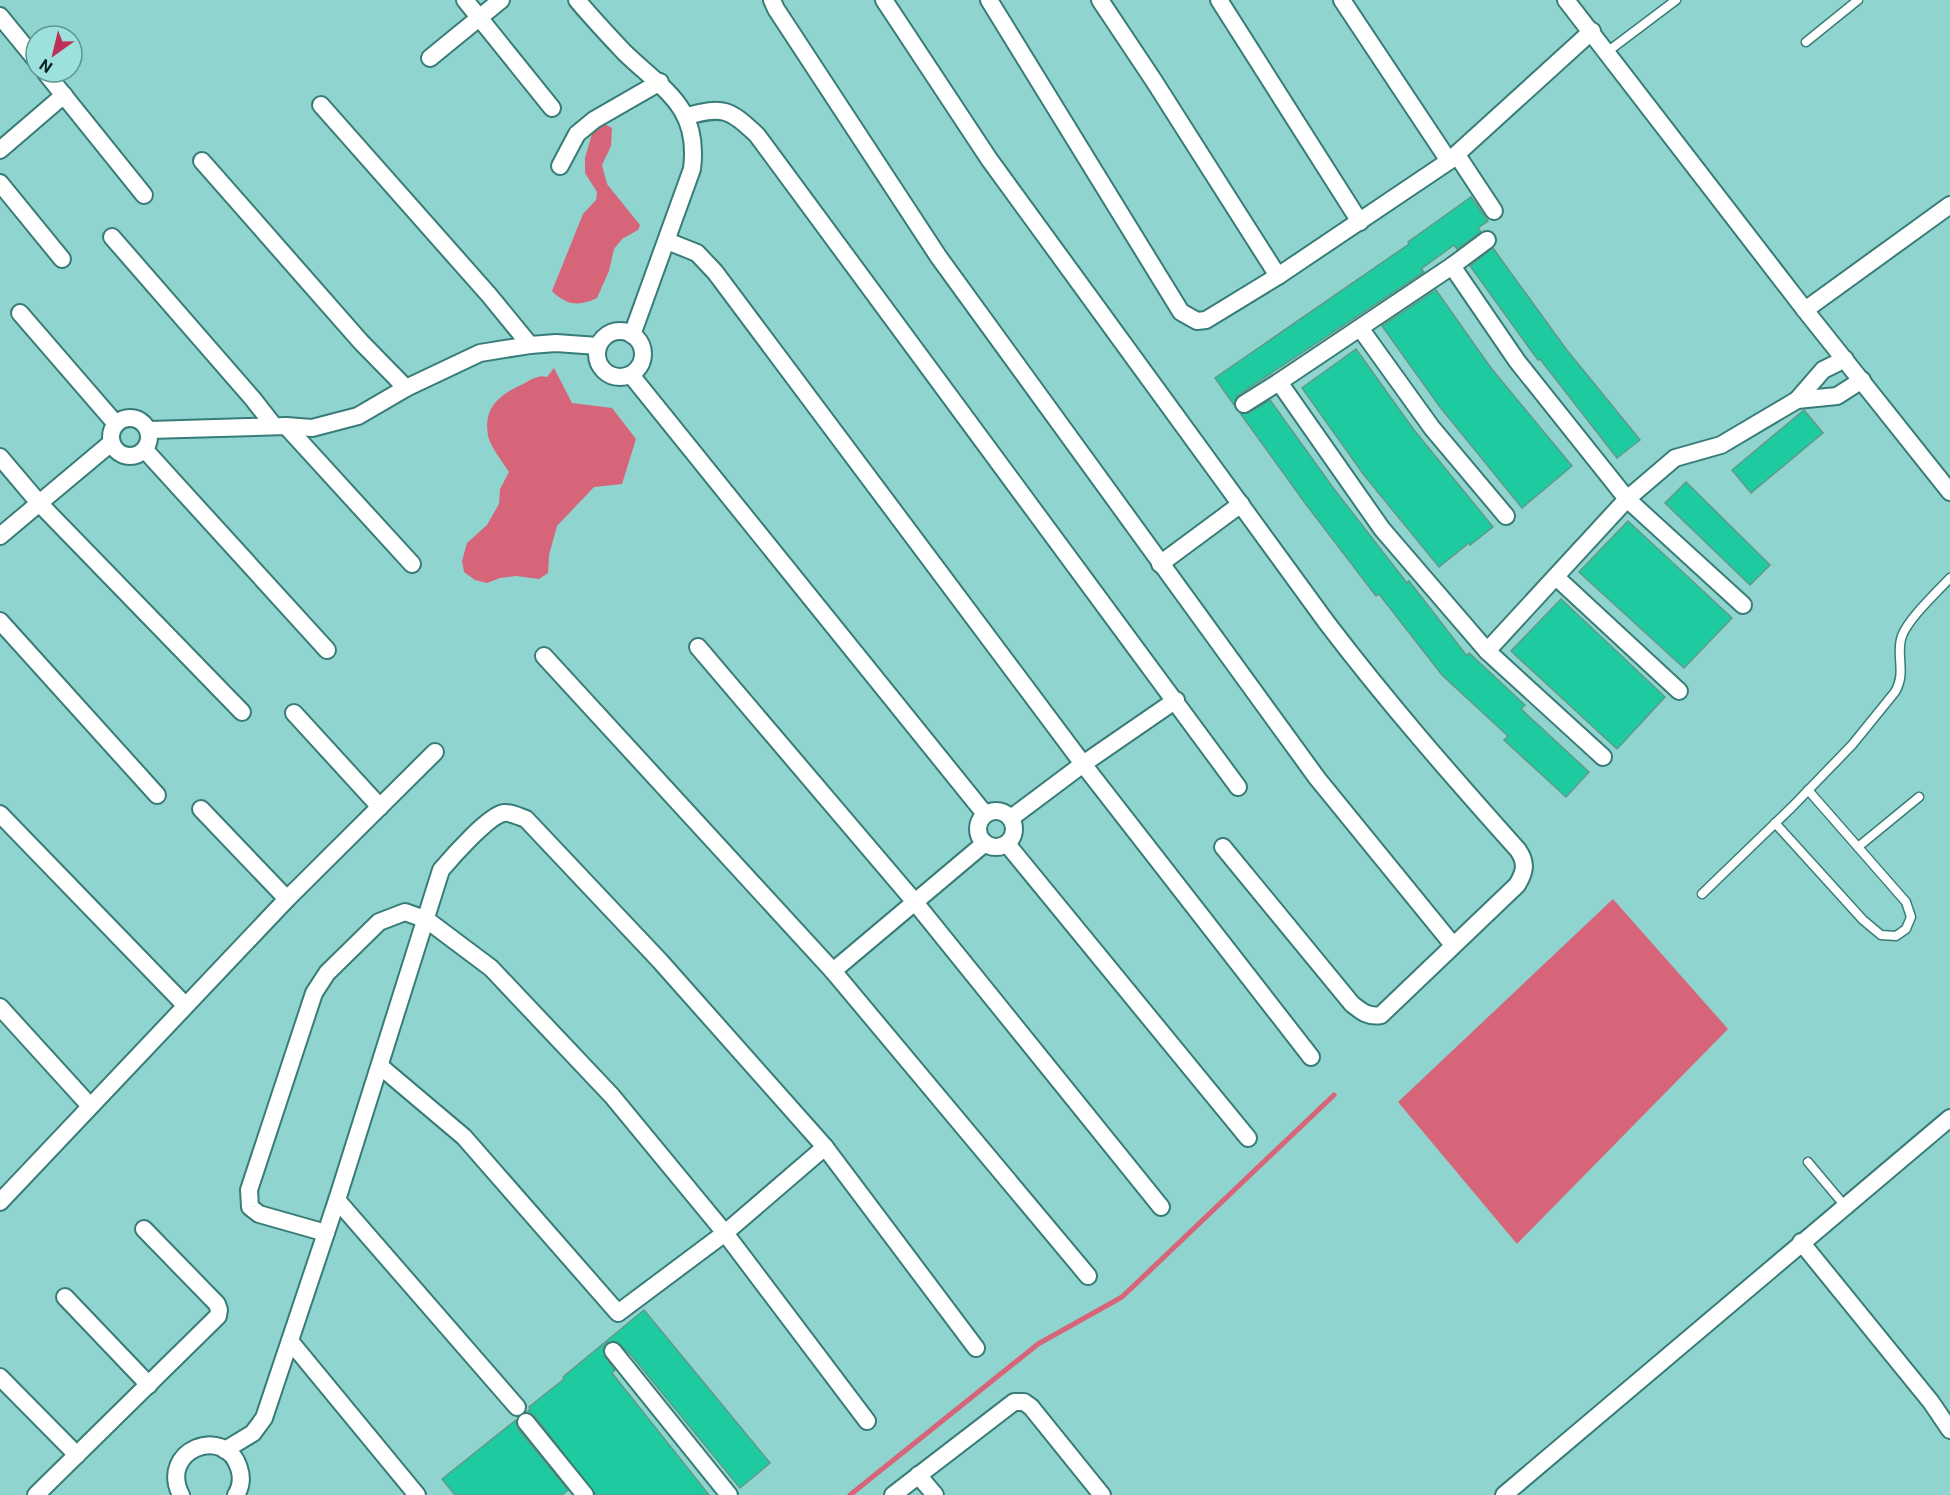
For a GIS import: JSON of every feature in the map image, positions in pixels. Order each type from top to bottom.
[{"type":"street","points":[[465,0],[552,108]]},
{"type":"street","points":[[430,58],[501,0]]},
{"type":"street","points":[[577,0],[625,52],[660,82],[687,116],[695,148],[692,169],[632,334]]},
{"type":"street","points":[[772,0],[938,256],[1317,778],[1453,945]]},
{"type":"street","points":[[884,0],[989,159],[1327,623],[1381,694],[1523,858],[1525,867],[1517,885],[1381,1015],[1372,1017],[1352,1004],[1223,847]]},
{"type":"street","points":[[989,0],[1182,312],[1197,321],[1206,320],[1278,276],[1453,158],[1592,31]]},
{"type":"street","points":[[1100,0],[1278,276]]},
{"type":"street","points":[[1219,0],[1360,222]]},
{"type":"street","points":[[1566,0],[1805,310],[1950,492]]},
{"type":"street","points":[[1345,1],[1453,158],[1494,211]]},
{"type":"street","points":[[0,16],[24,45]]},
{"type":"street","points":[[560,166],[577,134],[594,120],[660,82]]},
{"type":"street","points":[[55,84],[144,195]]},
{"type":"street","points":[[0,150],[64,95]]},
{"type":"street","points":[[321,105],[489,295],[530,345]]},
{"type":"street","points":[[687,116],[713,109],[728,112],[742,120],[757,135],[1238,787]]},
{"type":"street","points":[[202,161],[361,342],[406,388]]},
{"type":"street","points":[[0,183],[62,259]]},
{"type":"street","points":[[1805,310],[1950,205]]},
{"type":"street","points":[[112,237],[253,399],[412,564]]},
{"type":"street","points":[[1244,404],[1452,266],[1487,240]]},
{"type":"street","points":[[667,241],[697,253],[715,272],[1083,764],[1311,1056]]},
{"type":"street","points":[[1452,266],[1517,361],[1627,499],[1743,605]]},
{"type":"street","points":[[20,313],[116,424]]},
{"type":"street","points":[[1360,328],[1432,428],[1506,516]]},
{"type":"street","points":[[625,332],[632,334],[642,347],[642,363],[631,375],[615,377],[602,369],[597,354],[598,346],[609,334],[625,332]]},
{"type":"street","points":[[149,430],[280,426],[312,428],[358,416],[406,388],[480,353],[530,345],[598,346]]},
{"type":"street","points":[[1487,651],[1627,499],[1675,458],[1721,445],[1797,400],[1823,370],[1845,359]]},
{"type":"street","points":[[631,375],[985,814]]},
{"type":"street","points":[[1797,400],[1837,396],[1862,380]]},
{"type":"street","points":[[1279,382],[1382,529],[1487,651],[1603,757]]},
{"type":"street","points":[[127,417],[140,420],[149,430],[150,441],[145,450],[136,456],[126,456],[117,451],[111,443],[111,433],[116,424],[127,417]]},
{"type":"street","points":[[0,536],[111,443]]},
{"type":"street","points":[[145,450],[327,650]]},
{"type":"street","points":[[0,457],[39,503],[242,712]]},
{"type":"street","points":[[1160,564],[1241,504]]},
{"type":"street","points":[[1556,577],[1679,691]]},
{"type":"street","points":[[0,621],[158,795]]},
{"type":"street","points":[[698,647],[914,901],[1161,1207]]},
{"type":"street","points":[[544,656],[833,971],[1088,1275]]},
{"type":"street","points":[[1011,818],[1083,764],[1176,700]]},
{"type":"street","points":[[294,713],[380,807]]},
{"type":"street","points":[[0,1202],[287,899],[435,752]]},
{"type":"street","points":[[201,809],[287,899]]},
{"type":"street","points":[[994,810],[1003,812],[1011,818],[1014,827],[1013,836],[1007,844],[996,847],[985,843],[978,834],[978,823],[985,814],[994,810]]},
{"type":"street","points":[[225,1450],[253,1433],[264,1418],[337,1200],[441,870],[456,852],[495,815],[506,812],[526,819],[660,962],[825,1147],[976,1348]]},
{"type":"street","points":[[0,814],[185,1005]]},
{"type":"street","points":[[833,971],[985,843]]},
{"type":"street","points":[[1007,844],[1248,1137]]},
{"type":"street","points":[[326,1233],[259,1214],[250,1207],[249,1190],[314,993],[320,983],[379,922],[405,912],[427,920],[492,968],[612,1096],[725,1233],[867,1421]]},
{"type":"street","points":[[0,1007],[90,1106]]},
{"type":"street","points":[[380,1066],[464,1137],[618,1313],[725,1233],[825,1147]]},
{"type":"street","points":[[1504,1495],[1950,1118]]},
{"type":"street","points":[[337,1200],[521,1414],[585,1495]]},
{"type":"street","points":[[36,1495],[218,1316],[217,1304],[144,1229]]},
{"type":"street","points":[[1801,1242],[1931,1402],[1950,1430]]},
{"type":"street","points":[[65,1298],[149,1384]]},
{"type":"street","points":[[290,1341],[417,1495]]},
{"type":"street","points":[[613,1351],[729,1495]]},
{"type":"street","points":[[0,1377],[77,1455]]},
{"type":"street","points":[[893,1495],[1014,1402],[1024,1402],[1032,1407],[1102,1495]]},
{"type":"street","points":[[181,1495],[176,1473],[180,1463],[186,1454],[205,1445],[225,1450],[238,1464],[241,1473],[238,1494]]},
{"type":"street","points":[[918,1475],[935,1495]]},
{"type":"lane","points":[[1607,52],[1676,0]]},
{"type":"lane","points":[[1806,42],[1858,0]]},
{"type":"lane","points":[[1702,894],[1852,745],[1895,692],[1900,684],[1902,672],[1901,637],[1950,578]]},
{"type":"lane","points":[[1775,823],[1863,920],[1881,935],[1896,936],[1906,929],[1911,917],[1906,902],[1808,790]]},
{"type":"lane","points":[[1858,847],[1919,797]]},
{"type":"lane","points":[[1808,1162],[1845,1206]]},
{"type":"shaded area","points":[[603,123],[612,128],[611,146],[602,165],[607,184],[640,225],[638,230],[622,239],[614,249],[609,271],[597,298],[584,303],[567,302],[552,291],[583,214],[596,200],[597,192],[585,173],[585,158],[592,134]]},
{"type":"shaded area","points":[[554,368],[572,403],[612,408],[636,439],[622,484],[594,487],[557,526],[549,555],[548,573],[539,579],[516,576],[500,578],[487,583],[475,580],[464,572],[462,561],[467,543],[487,525],[499,504],[500,489],[509,472],[489,439],[487,426],[490,410],[506,393],[534,378],[547,377]]},
{"type":"shaded area","points":[[1613,899],[1728,1029],[1517,1244],[1398,1102]]},
{"type":"building","points":[[1471,197],[1488,221],[1478,228],[1481,232],[1457,249],[1454,245],[1421,269],[1424,272],[1238,395],[1234,405],[1215,378],[1409,244],[1408,242]]},
{"type":"building","points":[[1493,248],[1566,349],[1640,440],[1617,458],[1540,359],[1538,360],[1470,266]]},
{"type":"building","points":[[1436,290],[1491,368],[1572,466],[1522,508],[1440,407],[1382,326]]},
{"type":"building","points":[[1356,349],[1414,430],[1493,527],[1439,567],[1364,475],[1302,388]]},
{"type":"building","points":[[1270,400],[1334,489],[1467,656],[1469,653],[1525,705],[1521,709],[1589,772],[1566,797],[1504,740],[1508,736],[1442,675],[1379,594],[1376,596],[1305,503],[1240,413],[1249,413]]},
{"type":"building","points":[[1804,410],[1823,433],[1751,493],[1732,470]]},
{"type":"building","points":[[1686,482],[1770,565],[1750,585],[1665,503]]},
{"type":"building","points":[[1628,521],[1732,618],[1684,668],[1579,572]]},
{"type":"building","points":[[1561,599],[1665,697],[1617,749],[1511,651]]},
{"type":"building","points":[[644,1310],[770,1463],[740,1488],[632,1356],[616,1341],[607,1343],[603,1348],[605,1357],[615,1370],[612,1373],[709,1495],[596,1495],[534,1415],[527,1412],[529,1407],[564,1379],[563,1377]]},
{"type":"building","points":[[516,1420],[518,1429],[568,1490],[562,1495],[455,1495],[442,1479]]},
{"type":"waterway","points":[[850,1495],[1038,1344],[1122,1297],[1334,1095]]}]
